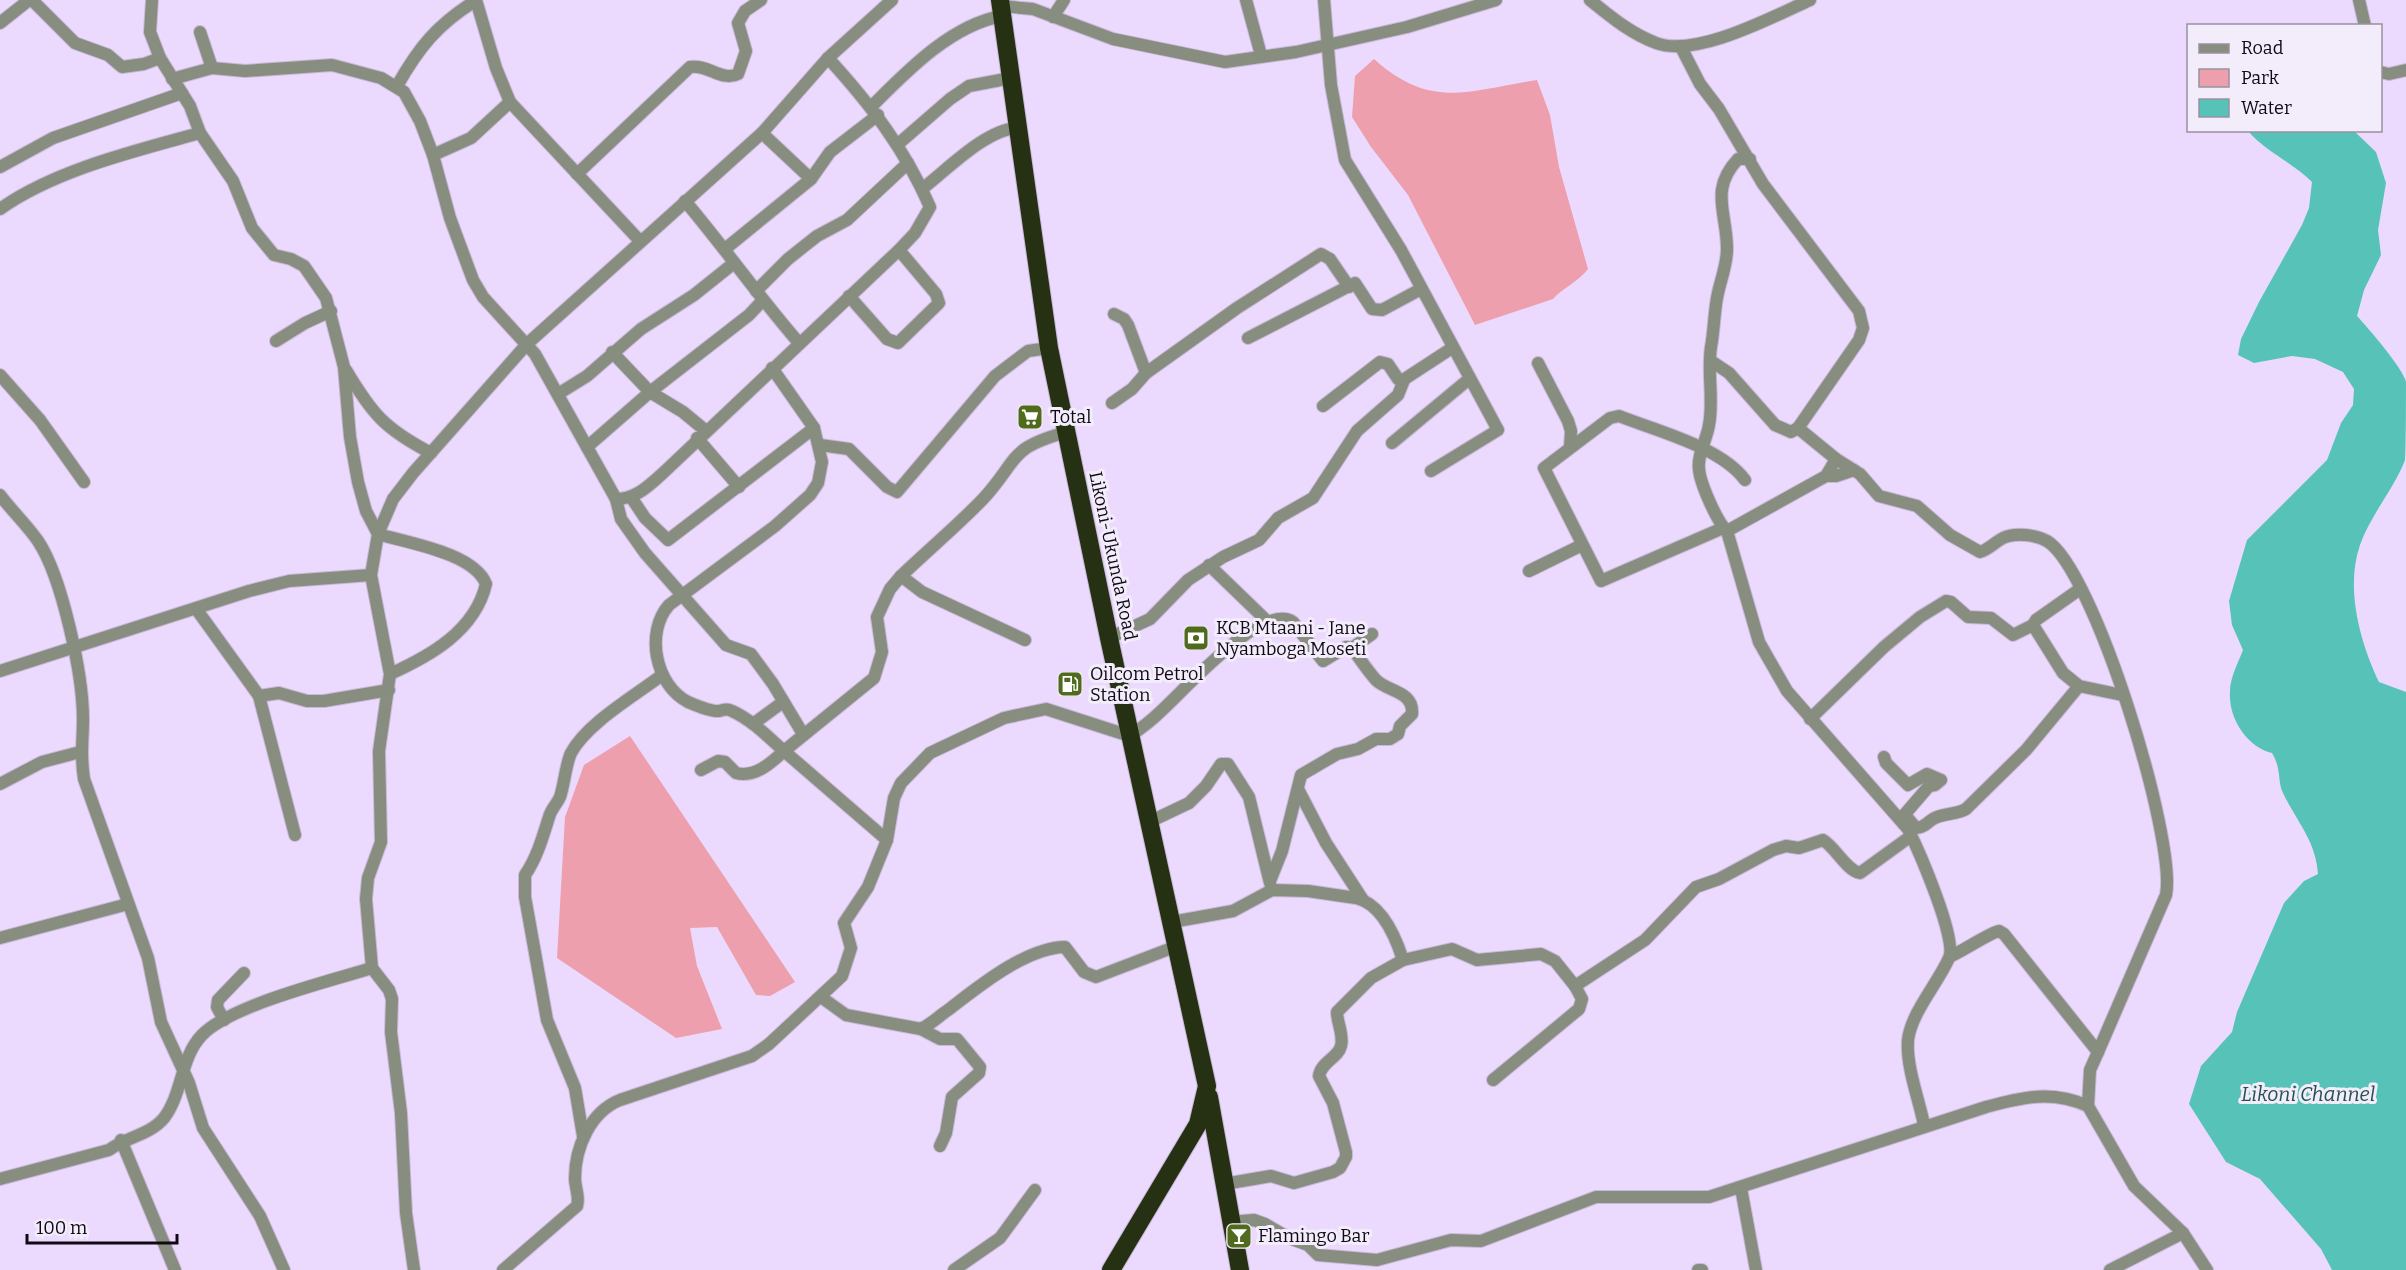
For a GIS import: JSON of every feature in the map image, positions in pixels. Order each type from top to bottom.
[{"type":"highway","name":"Likoni-Ukunda Road","points":[[1001,7],[1049,348],[1108,638],[1207,1086],[1198,1124],[1111,1270]]},
{"type":"highway","points":[[1207,1086],[1240,1270]]},
{"type":"highway","points":[[1186,1146],[1197,1133],[1203,1130],[1212,1134],[1218,1146]]},
{"type":"street","points":[[0,23],[30,0],[75,43],[108,55],[122,67],[144,64],[160,58]]},
{"type":"street","points":[[152,0],[150,32],[160,58],[190,106],[200,133],[233,181],[252,228],[274,255],[291,259],[304,266],[326,298],[344,367],[350,436],[358,482],[366,511],[378,534],[450,554],[482,574],[486,584],[478,607],[461,628],[440,648],[390,674]]},
{"type":"street","points":[[577,174],[684,71],[697,66],[726,76],[738,74],[746,51],[738,23],[745,11],[761,0]]},
{"type":"street","points":[[1053,17],[1064,0]]},
{"type":"street","points":[[1246,0],[1262,55]]},
{"type":"street","points":[[1324,0],[1331,85],[1345,159],[1498,429],[1431,471]]},
{"type":"street","points":[[725,249],[811,178],[830,152],[875,110],[924,55],[989,19],[1001,7],[1033,9],[1113,39],[1214,62],[1296,52],[1407,27],[1496,0]]},
{"type":"street","points":[[1590,0],[1621,26],[1656,43],[1681,47],[1709,41],[1810,0]]},
{"type":"street","points":[[2359,0],[2365,24]]},
{"type":"street","points":[[397,86],[422,44],[445,21],[475,1],[496,68],[510,102],[640,241]]},
{"type":"street","points":[[414,1270],[406,1213],[401,1113],[391,1032],[392,999],[389,990],[372,968],[366,898],[368,878],[381,842],[378,789],[379,751],[390,674],[371,575],[378,534],[393,499],[527,344],[762,133],[828,57],[889,1]]},
{"type":"street","points":[[200,32],[213,68]]},
{"type":"street","points":[[1681,47],[1700,84],[1750,159],[1763,184],[1859,311],[1863,321],[1862,335],[1846,362],[1798,428],[1791,432],[1775,425],[1730,373],[1711,361]]},
{"type":"street","points":[[616,499],[632,497],[662,474],[899,250],[915,233],[930,207],[908,164],[875,110],[828,57]]},
{"type":"street","points":[[172,79],[213,68],[245,71],[332,65],[349,67],[397,86],[411,103],[433,155],[450,218],[473,279],[483,297],[527,344],[558,394],[616,499],[621,519],[631,534],[726,645],[751,654],[803,734]]},
{"type":"street","points":[[2382,72],[2389,74],[2406,70]]},
{"type":"street","points":[[897,145],[950,99],[969,86],[1011,78]]},
{"type":"street","points":[[0,167],[54,138],[182,93]]},
{"type":"street","points":[[433,155],[471,138],[510,102]]},
{"type":"street","points":[[922,189],[990,137],[1004,129],[1018,128]]},
{"type":"street","points":[[0,209],[18,198],[82,169],[200,133]]},
{"type":"street","points":[[762,133],[811,178]]},
{"type":"street","points":[[1750,159],[1738,159],[1723,178],[1720,196],[1727,249],[1723,278],[1717,297],[1711,361],[1711,413],[1699,461],[1700,473],[1725,530],[1763,651],[1787,691],[1810,719],[1904,819],[1916,828],[1925,827],[1934,818],[1956,814],[1966,808],[2033,743],[2079,686]]},
{"type":"street","points":[[587,447],[650,392],[749,315],[759,296],[788,259],[817,236],[847,220],[908,164]]},
{"type":"street","points":[[684,201],[799,343]]},
{"type":"street","points":[[849,296],[890,342],[898,343],[939,303],[936,294],[899,250]]},
{"type":"street","points":[[1112,403],[1132,389],[1146,373],[1259,293],[1321,254],[1330,259],[1349,287]]},
{"type":"street","points":[[558,394],[587,376],[641,329],[694,295],[734,263]]},
{"type":"street","points":[[1248,338],[1355,283],[1372,309],[1380,311],[1421,290]]},
{"type":"street","points":[[276,341],[305,323],[331,311]]},
{"type":"street","points":[[1114,314],[1124,319],[1128,325],[1146,373]]},
{"type":"street","points":[[820,445],[849,449],[887,488],[897,492],[995,376],[1028,351],[1049,348]]},
{"type":"street","points":[[1108,638],[1150,619],[1176,590],[1209,565],[1259,540],[1278,518],[1312,498],[1357,431],[1398,395],[1404,380],[1452,348]]},
{"type":"street","points":[[612,352],[650,392],[683,412],[702,434],[739,487]]},
{"type":"street","points":[[1323,406],[1380,362],[1388,364],[1398,379],[1404,380]]},
{"type":"street","points":[[1538,363],[1568,421],[1571,431],[1570,447]]},
{"type":"street","points":[[344,367],[378,419],[394,433],[431,453]]},
{"type":"street","points":[[772,368],[814,428],[820,445],[821,470],[810,495],[775,526],[681,594],[665,609],[655,656],[662,675],[677,694],[688,702],[719,711],[728,710],[753,724],[887,840]]},
{"type":"street","points":[[0,375],[40,420],[84,482]]},
{"type":"street","points":[[1392,442],[1469,379]]},
{"type":"street","points":[[1745,480],[1736,468],[1703,448],[1619,416],[1610,418],[1544,468],[1602,582],[1725,530],[1826,476],[1836,476],[1854,470]]},
{"type":"street","points":[[632,497],[645,518],[668,540],[814,428]]},
{"type":"street","points":[[1798,428],[1836,459],[1854,470],[1879,496],[1917,506],[1950,535],[1980,552],[2009,536],[2031,536],[2047,541],[2064,556],[2099,626],[2157,808],[2163,834],[2167,889],[2090,1070],[2088,1106],[2134,1186],[2183,1233],[2206,1270]]},
{"type":"street","points":[[701,770],[718,761],[725,762],[736,773],[751,773],[762,769],[874,678],[882,652],[878,617],[890,590],[901,576],[984,498],[1014,456],[1039,439],[1067,432]]},
{"type":"street","points":[[1826,476],[1836,459]]},
{"type":"street","points":[[0,495],[38,541],[62,601],[73,648],[83,719],[80,752],[84,778],[148,958],[161,1022],[183,1070],[209,1140],[260,1216],[284,1270]]},
{"type":"street","points":[[1529,571],[1582,545]]},
{"type":"street","points":[[1209,565],[1267,621]]},
{"type":"street","points":[[0,671],[197,610],[249,591],[289,581],[371,575]]},
{"type":"street","points":[[901,576],[922,592],[1025,640]]},
{"type":"street","points":[[1810,719],[1884,647],[1920,617],[1946,601],[1951,602],[1968,617],[1991,618],[2013,635],[2033,625],[2036,620],[2080,589]]},
{"type":"street","points":[[197,610],[259,696],[295,835]]},
{"type":"street","points":[[583,1136],[614,1102],[753,1056],[837,983],[847,966],[851,948],[844,923],[861,902],[887,840],[894,798],[911,770],[930,753],[1004,718],[1051,709],[1097,727],[1130,736],[1158,715],[1192,681],[1246,634],[1267,621],[1279,617],[1293,622],[1320,661],[1329,659],[1346,647],[1352,648],[1383,687],[1403,694],[1412,707],[1411,716],[1390,740],[1374,740],[1358,749],[1328,758],[1299,777],[1282,851],[1271,885],[1233,911],[1172,922]]},
{"type":"street","points":[[2033,625],[2063,673],[2079,686],[2122,695]]},
{"type":"street","points":[[1352,648],[1372,634]]},
{"type":"street","points":[[503,1270],[577,1206],[575,1170],[583,1136],[575,1088],[547,1020],[525,897],[525,875],[533,865],[542,836],[548,827],[548,818],[560,797],[562,778],[569,765],[572,752],[599,723],[662,675]]},
{"type":"street","points":[[259,696],[279,693],[307,701],[389,690]]},
{"type":"street","points":[[753,724],[783,702]]},
{"type":"street","points":[[0,784],[42,762],[80,752]]},
{"type":"street","points":[[1884,757],[1886,764],[1908,785],[1927,774],[1941,780],[1929,786],[1904,819]]},
{"type":"street","points":[[1149,822],[1189,802],[1206,786],[1221,764],[1228,764],[1249,798],[1271,885]]},
{"type":"street","points":[[1298,789],[1326,843],[1363,900],[1388,924],[1403,960]]},
{"type":"street","points":[[1904,819],[1948,931],[1951,956]]},
{"type":"street","points":[[1575,986],[1646,940],[1692,889],[1719,879],[1756,857],[1786,846],[1799,848],[1823,840],[1830,844],[1853,871],[1860,873],[1911,836]]},
{"type":"street","points":[[1271,885],[1363,900]]},
{"type":"street","points":[[0,938],[128,904]]},
{"type":"street","points":[[1924,1125],[1910,1063],[1908,1041],[1931,988],[1951,956],[1999,930],[2039,976],[2077,1028],[2098,1052]]},
{"type":"street","points":[[921,1029],[964,1000],[988,979],[1030,956],[1065,947],[1083,972],[1096,977],[1177,946]]},
{"type":"street","points":[[1224,1184],[1271,1176],[1294,1184],[1333,1172],[1344,1163],[1346,1152],[1334,1103],[1319,1076],[1319,1071],[1342,1043],[1337,1020],[1339,1008],[1371,978],[1403,960],[1452,949],[1477,960],[1541,954],[1555,961],[1575,986],[1582,999],[1579,1009],[1493,1080]]},
{"type":"street","points":[[0,1179],[109,1150],[121,1140],[146,1132],[161,1121],[169,1107],[188,1054],[202,1035],[225,1020],[285,994],[372,968]]},
{"type":"street","points":[[225,1020],[217,1002],[244,973]]},
{"type":"street","points":[[821,997],[846,1015],[921,1029],[940,1039],[957,1039],[980,1067],[979,1073],[952,1097],[946,1133],[940,1146]]},
{"type":"street","points":[[1230,1222],[1254,1220],[1265,1224],[1289,1238],[1308,1245],[1318,1255],[1377,1260],[1421,1250],[1440,1242],[1489,1239],[1596,1197],[1701,1198],[1742,1188],[1924,1125],[2010,1100],[2057,1095],[2088,1106]]},
{"type":"street","points":[[121,1140],[176,1270]]},
{"type":"street","points":[[1742,1188],[1756,1270]]},
{"type":"street","points":[[954,1270],[1000,1238],[1035,1190]]},
{"type":"street","points":[[2110,1270],[2183,1233]]},
{"type":"green space","points":[[1374,59],[1395,75],[1432,91],[1470,92],[1537,80],[1550,115],[1559,167],[1588,269],[1584,274],[1553,299],[1475,325],[1408,195],[1371,147],[1352,117],[1355,76]]},
{"type":"green space","points":[[630,736],[795,982],[770,996],[756,995],[717,927],[690,928],[697,966],[722,1029],[676,1038],[557,958],[565,817],[584,765]]},
{"type":"water","name":"Likoni Channel","points":[[2249,132],[2355,132],[2376,152],[2386,183],[2378,230],[2381,255],[2364,290],[2357,316],[2392,358],[2406,382],[2405,460],[2360,545],[2354,579],[2354,597],[2366,650],[2379,682],[2406,692],[2406,1270],[2332,1270],[2321,1249],[2260,1179],[2226,1162],[2189,1104],[2201,1066],[2232,1032],[2237,1012],[2284,903],[2304,881],[2318,874],[2314,852],[2283,793],[2272,753],[2263,750],[2247,738],[2232,711],[2230,686],[2243,650],[2232,625],[2229,601],[2247,540],[2327,460],[2341,423],[2353,405],[2354,389],[2343,372],[2315,359],[2292,356],[2254,363],[2238,355],[2241,339],[2259,302],[2302,225],[2309,208],[2312,182]]},
{"type":"place","name":"Total","points":[[1030,417]]},
{"type":"place","name":"KCB Mtaani - Jane Nyamboga Moseti","points":[[1196,638]]},
{"type":"place","name":"Oilcom Petrol Station","points":[[1070,684]]},
{"type":"place","name":"Flamingo Bar","points":[[1239,1236]]}]
